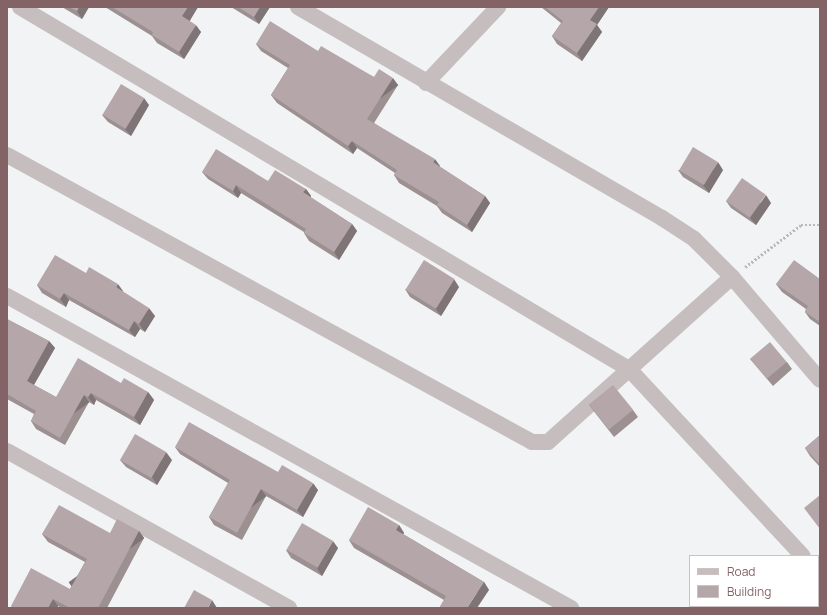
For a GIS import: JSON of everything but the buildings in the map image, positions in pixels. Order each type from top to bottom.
[{"type":"street","points":[[20,7],[629,369],[802,555]]},
{"type":"street","points":[[298,7],[426,83],[662,218],[694,239],[732,277],[820,380]]},
{"type":"street","points":[[426,83],[498,7]]},
{"type":"street","points":[[7,155],[532,442],[548,442],[732,277]]},
{"type":"street","points":[[7,296],[571,608]]},
{"type":"street","points":[[7,451],[289,608]]},
{"type":"path","points":[[732,277],[801,225],[820,225]]}]
